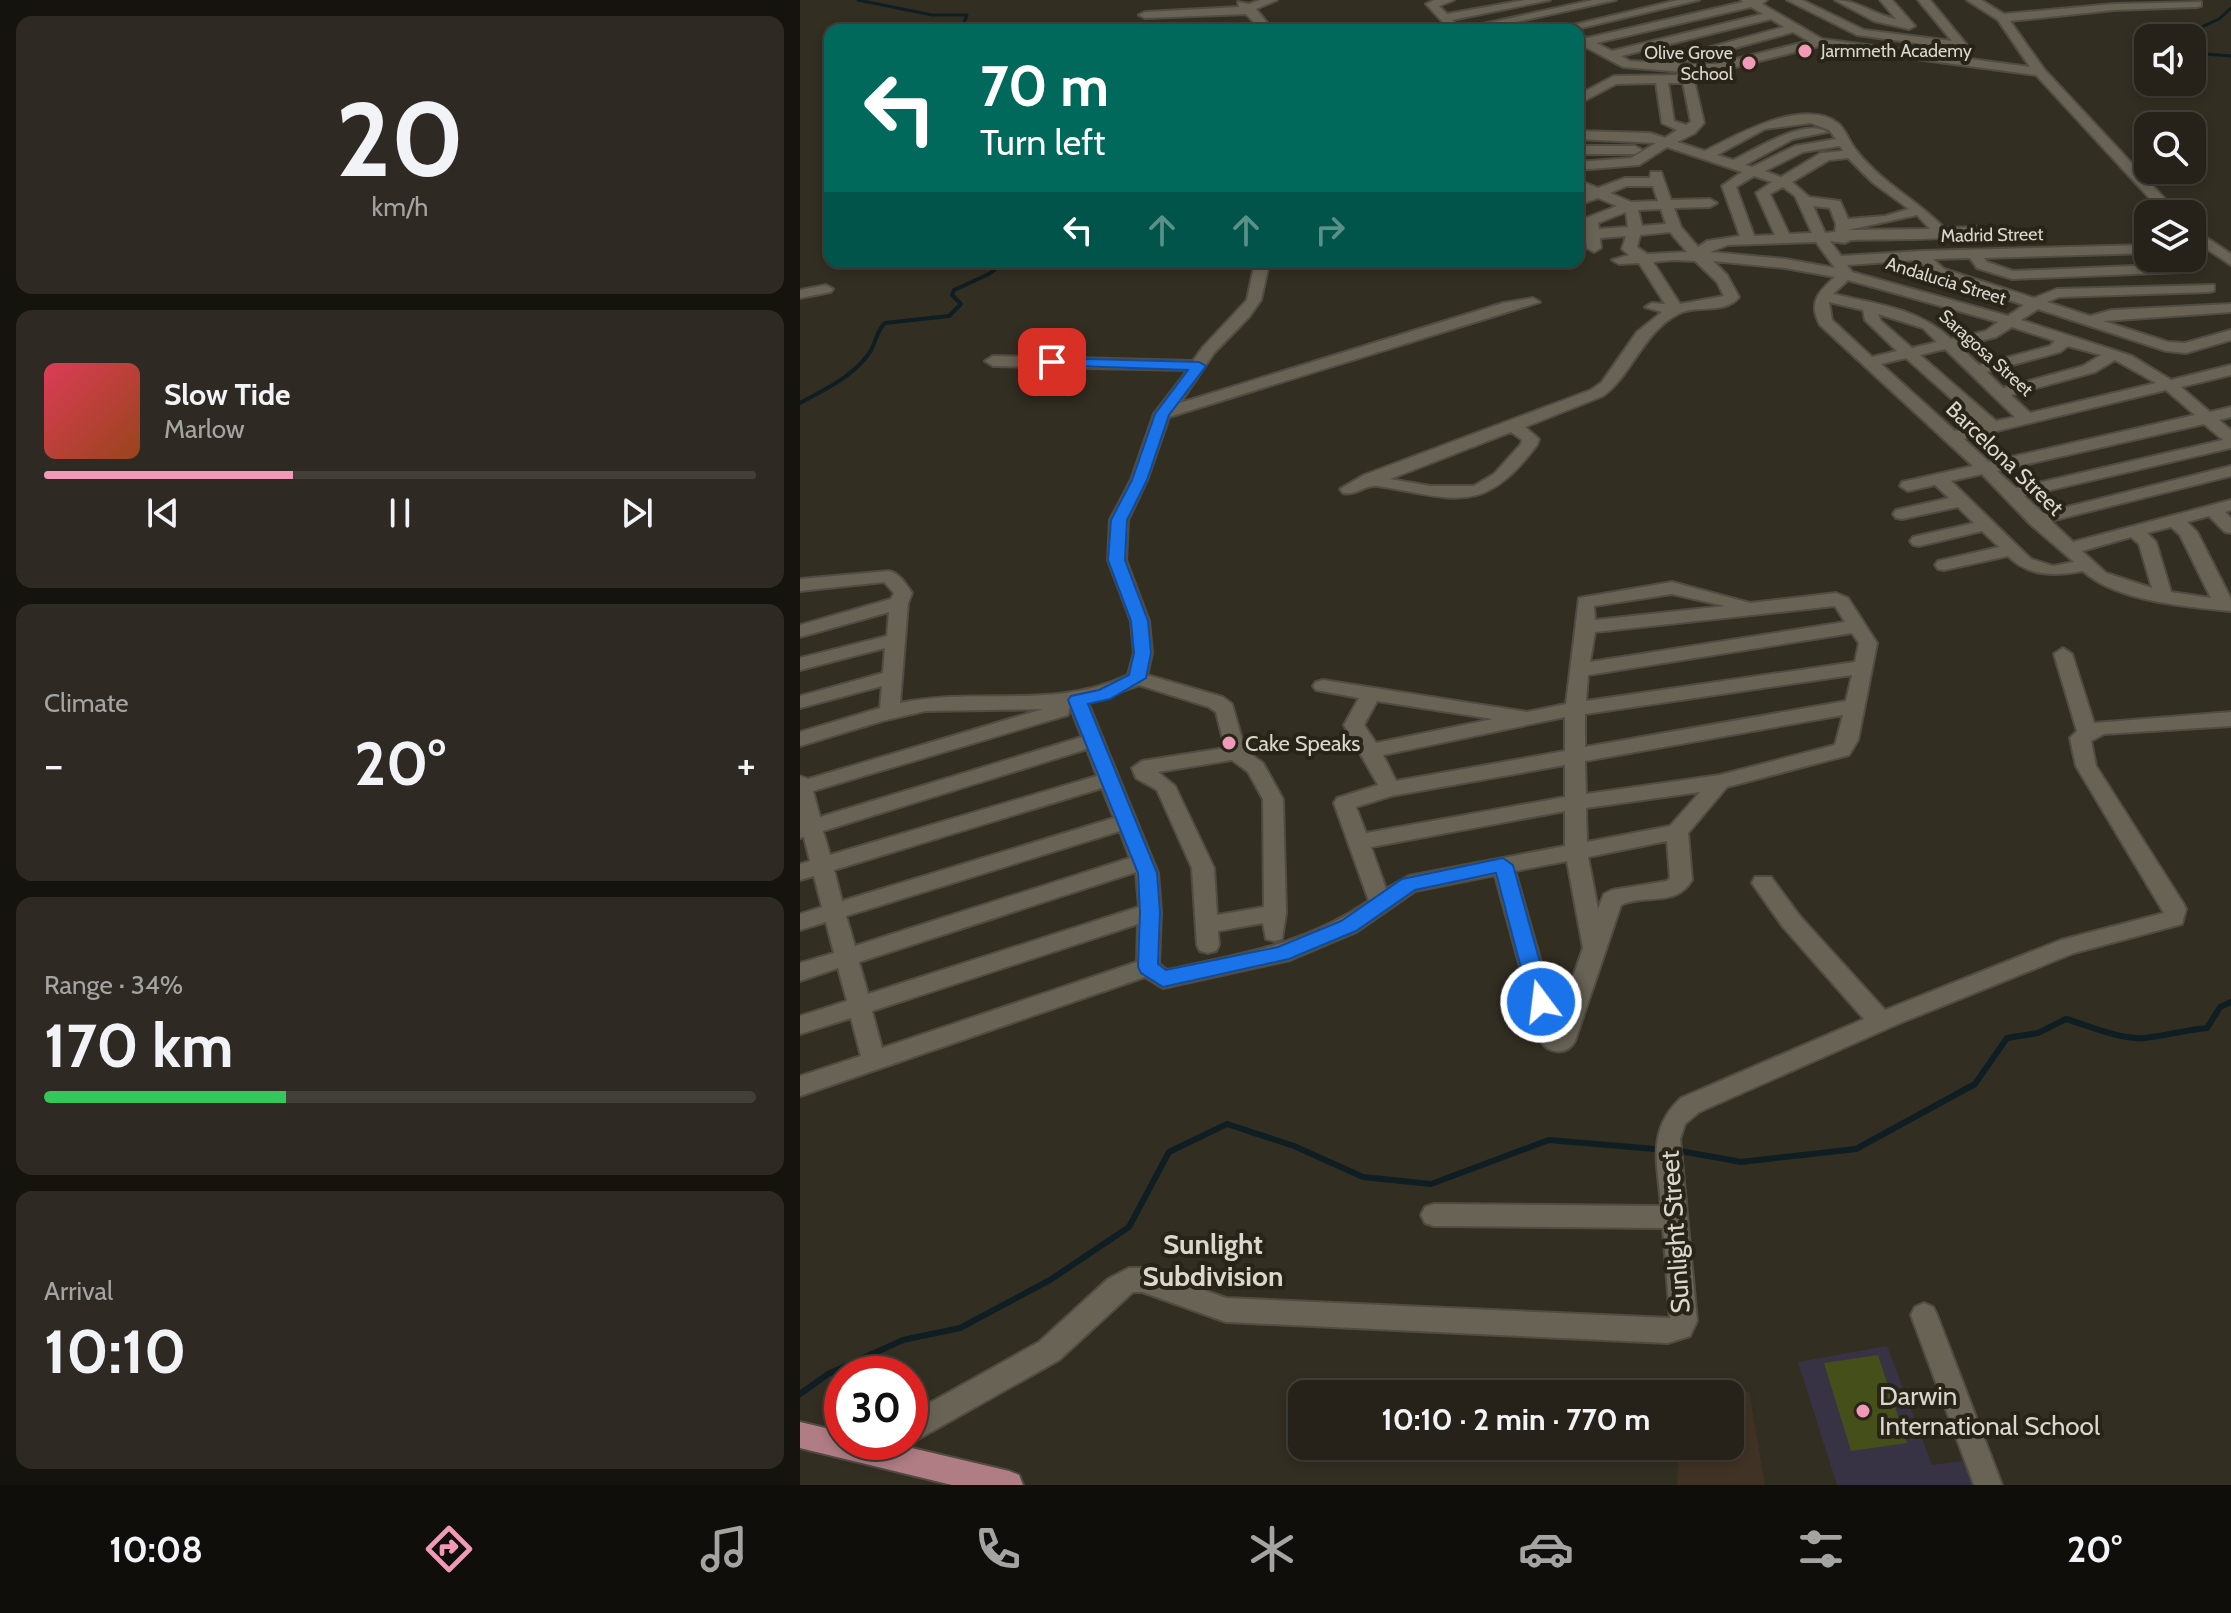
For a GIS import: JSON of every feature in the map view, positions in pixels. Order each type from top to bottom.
[{"type":"main road","points":[[800,1435],[824,1439]]},
{"type":"main road","points":[[923,1460],[1009,1485]]},
{"type":"street","points":[[1235,0],[1250,9],[1262,24]]},
{"type":"street","points":[[1145,15],[1250,9],[1271,0]]},
{"type":"street","points":[[1448,0],[1432,4],[1450,24]]},
{"type":"street","points":[[1445,18],[1544,0]]},
{"type":"street","points":[[1495,24],[1610,0]]},
{"type":"street","points":[[1584,25],[1693,0]]},
{"type":"street","points":[[1793,0],[1861,33],[1962,46]]},
{"type":"street","points":[[1841,0],[1878,19],[1908,24]]},
{"type":"street","points":[[1886,0],[1922,41]]},
{"type":"street","points":[[1924,0],[1974,63]]},
{"type":"street","points":[[1973,0],[2007,17],[2089,10],[2110,4],[2197,4],[2193,0]]},
{"type":"street","points":[[1992,0],[2007,17],[2040,72],[2159,200]]},
{"type":"street","points":[[2018,0],[2034,15]]},
{"type":"street","points":[[2048,0],[2063,13]]},
{"type":"street","points":[[2077,0],[2089,10]]},
{"type":"street","points":[[1584,40],[1755,1],[1819,42]]},
{"type":"street","points":[[1610,55],[1773,15]]},
{"type":"street","points":[[1539,16],[1553,24]]},
{"type":"street","points":[[1652,67],[1796,27]]},
{"type":"street","points":[[1584,41],[1627,64],[1652,67],[1716,68],[1819,42],[2040,72]]},
{"type":"street","points":[[1661,79],[1668,123],[1690,130]]},
{"type":"street","points":[[1584,97],[1614,80],[1688,80],[1698,123],[1679,146],[1655,150],[1584,150]]},
{"type":"street","points":[[1707,155],[1762,126],[1811,119],[1834,127],[1844,143],[1878,180],[1920,210],[1942,234]]},
{"type":"street","points":[[1584,135],[1650,137],[1784,182],[1806,201],[1821,239],[1842,267],[1823,296]]},
{"type":"street","points":[[1736,164],[1790,136],[1844,143]]},
{"type":"street","points":[[1748,240],[1729,186],[1800,149],[1844,143]]},
{"type":"street","points":[[1785,241],[1763,193],[1844,143]]},
{"type":"street","points":[[1584,166],[1627,163],[1655,150]]},
{"type":"street","points":[[1584,199],[1625,182],[1657,178],[1674,228],[1697,255],[1718,272],[1732,297],[1728,301],[1676,309],[1652,307]]},
{"type":"street","points":[[1584,187],[1629,206],[1634,212],[1636,231],[1629,249],[1643,257],[1676,309]]},
{"type":"street","points":[[1806,201],[1835,204],[1844,231]]},
{"type":"street","points":[[1674,228],[1588,239],[1591,221],[1629,206],[1710,203]]},
{"type":"street","points":[[1697,255],[1712,244],[1821,239],[1920,210]]},
{"type":"street","points":[[1844,231],[1942,234],[1977,231]]},
{"type":"street","points":[[2206,242],[2228,257]]},
{"type":"street","name":"Madrid Street","points":[[1842,267],[1921,255],[2134,249]]},
{"type":"street","points":[[1975,254],[1982,265],[2012,275],[2134,270]]},
{"type":"street","name":"Andalucia Street","points":[[1619,260],[1697,255],[1842,267],[2144,367],[2231,441]]},
{"type":"street","points":[[1921,255],[1939,272],[2166,346],[2186,348],[2231,335]]},
{"type":"street","points":[[1137,678],[1143,653],[1140,621],[1117,560],[1119,520],[1139,480],[1162,414],[1208,350],[1254,300],[1261,268]]},
{"type":"street","points":[[2071,272],[2082,292]]},
{"type":"street","points":[[2187,272],[2231,306]]},
{"type":"street","points":[[1869,362],[1991,334],[2057,293],[2209,288]]},
{"type":"street","points":[[800,294],[826,289]]},
{"type":"street","name":"Saragosa Street","points":[[1823,296],[1928,325],[2027,419]]},
{"type":"street","name":"Barcelona Street","points":[[1823,296],[1819,309],[1825,322],[2100,577],[2122,586],[2163,595],[2227,604]]},
{"type":"street","points":[[1162,414],[1508,306],[1533,302]]},
{"type":"street","points":[[2092,323],[2098,317],[2112,314],[2231,306]]},
{"type":"street","points":[[1871,308],[1870,317],[1993,427]]},
{"type":"street","points":[[1349,489],[1597,393],[1608,385],[1642,335],[1676,309]]},
{"type":"street","points":[[1928,325],[1972,309]]},
{"type":"street","points":[[1976,370],[2055,349],[2065,340]]},
{"type":"street","points":[[2204,344],[2231,363]]},
{"type":"street","points":[[2001,393],[2089,369],[2111,356]]},
{"type":"street","points":[[993,361],[1199,366]]},
{"type":"street","points":[[1952,437],[2231,370]]},
{"type":"street","points":[[1908,486],[2231,412]]},
{"type":"street","points":[[1370,479],[1400,488],[1462,492],[1481,489],[1492,484],[1529,445],[1531,439],[1511,424]]},
{"type":"street","points":[[2011,494],[2231,441]]},
{"type":"street","points":[[2036,520],[2231,471]]},
{"type":"street","points":[[1939,479],[2010,550],[2036,568],[2053,571],[2085,565]]},
{"type":"street","points":[[1902,514],[1961,501]]},
{"type":"street","points":[[2068,549],[2231,505]]},
{"type":"street","points":[[2213,510],[2231,528]]},
{"type":"street","points":[[2174,520],[2188,532],[2227,604]]},
{"type":"street","points":[[1919,541],[1986,525]]},
{"type":"street","points":[[2133,530],[2147,542],[2163,595]]},
{"type":"street","points":[[1944,565],[2010,550]]},
{"type":"street","points":[[800,585],[889,576],[903,593],[899,603],[889,712]]},
{"type":"street","points":[[1594,948],[1576,852],[1575,709],[1586,627],[1585,602],[1672,588],[1757,608]]},
{"type":"street","points":[[1358,842],[1578,802],[1720,782],[1842,750],[1856,706],[1868,643],[1842,602],[1836,599],[1586,627]]},
{"type":"street","points":[[800,631],[899,603]]},
{"type":"street","points":[[1579,670],[1858,626]]},
{"type":"street","points":[[800,664],[896,639]]},
{"type":"street","points":[[2063,654],[2087,732],[2100,728],[2231,719]]},
{"type":"street","points":[[1371,751],[1575,709],[1864,667]]},
{"type":"street","points":[[800,702],[893,677]]},
{"type":"street","points":[[874,1061],[834,911],[811,869],[800,786],[1104,695],[1137,678],[1222,705],[1236,753],[1256,768],[1273,799],[1274,923],[1207,935],[1203,868],[1165,786],[1143,773],[1142,768],[1236,753]]},
{"type":"street","points":[[1323,686],[1536,719]]},
{"type":"street","points":[[1371,694],[1354,725],[1390,789]]},
{"type":"street","points":[[800,739],[889,712],[927,705],[1078,703]]},
{"type":"street","points":[[1078,703],[1144,862],[1150,912],[1148,967]]},
{"type":"street","points":[[1381,904],[1344,803],[1390,789],[1856,706]]},
{"type":"street","name":"Sunlight Street","points":[[928,1419],[1049,1351],[1117,1287],[1129,1280],[1142,1280],[1226,1310],[1668,1331],[1680,1327],[1684,1321],[1668,1139],[1675,1119],[1690,1105],[1881,1022],[2069,946],[2174,918],[2175,909],[2086,766],[2080,738],[2087,732]]},
{"type":"street","points":[[806,829],[1093,740]]},
{"type":"street","points":[[811,869],[1110,779]]},
{"type":"street","points":[[1148,967],[1163,979],[1282,954],[1348,926],[1409,884],[1677,832],[1720,782]]},
{"type":"street","points":[[800,922],[1128,821]]},
{"type":"street","points":[[1503,865],[1552,1040],[1563,1041],[1612,900],[1616,896],[1637,891],[1669,890],[1681,880],[1677,832]]},
{"type":"street","points":[[800,972],[1144,862]]},
{"type":"street","points":[[1763,883],[1791,921],[1881,1022]]},
{"type":"street","points":[[800,1025],[1150,912]]},
{"type":"street","points":[[800,1086],[1148,967]]},
{"type":"street","points":[[1434,1215],[1674,1217]]},
{"type":"street","points":[[1924,1315],[1988,1485]]},
{"type":"shaded area","name":"Darwin International School","points":[[1887,1346],[1932,1465],[1969,1460],[1978,1485],[1837,1485],[1798,1362]]},
{"type":"shaded area","points":[[1744,1392],[1749,1392],[1765,1485],[1677,1485],[1678,1460],[1744,1460]]},
{"type":"green space","points":[[1878,1355],[1907,1443],[1851,1451],[1824,1363]]},
{"type":"waterway","points":[[858,0],[932,15],[967,15],[963,24]]},
{"type":"waterway","points":[[2206,25],[2231,8]]},
{"type":"waterway","points":[[2206,54],[2231,56]]},
{"type":"waterway","points":[[800,403],[853,371],[870,352],[885,323],[949,316],[961,304],[952,295],[954,290],[997,268]]},
{"type":"waterway","points":[[1675,1150],[1741,1162],[1856,1149],[1975,1084],[2007,1038],[2038,1033],[2066,1019],[2125,1037],[2160,1036],[2207,1028],[2220,1007],[2231,1002]]},
{"type":"waterway","points":[[800,1394],[828,1374],[903,1340],[960,1328],[1050,1280],[1129,1227],[1169,1152],[1227,1124],[1294,1146],[1363,1177],[1431,1184],[1549,1140],[1655,1149]]},
{"type":"place","name":"Jarmmeth Academy","points":[[1805,51]]},
{"type":"place","name":"Olive Grove School","points":[[1749,63]]},
{"type":"place","name":"Cake Speaks","points":[[1229,743]]},
{"type":"place","name":"Darwin International School","points":[[1863,1411]]},
{"type":"district","name":"Sunlight Subdivision","points":[[1213,1260]]},
{"type":"route","points":[[1052,362],[1199,366],[1162,414],[1139,480],[1119,520],[1117,560],[1140,621],[1143,653],[1137,678],[1104,695],[1077,700],[1147,873],[1150,912],[1148,967],[1163,979],[1282,954],[1348,926],[1409,884],[1503,865],[1541,1002]]}]
